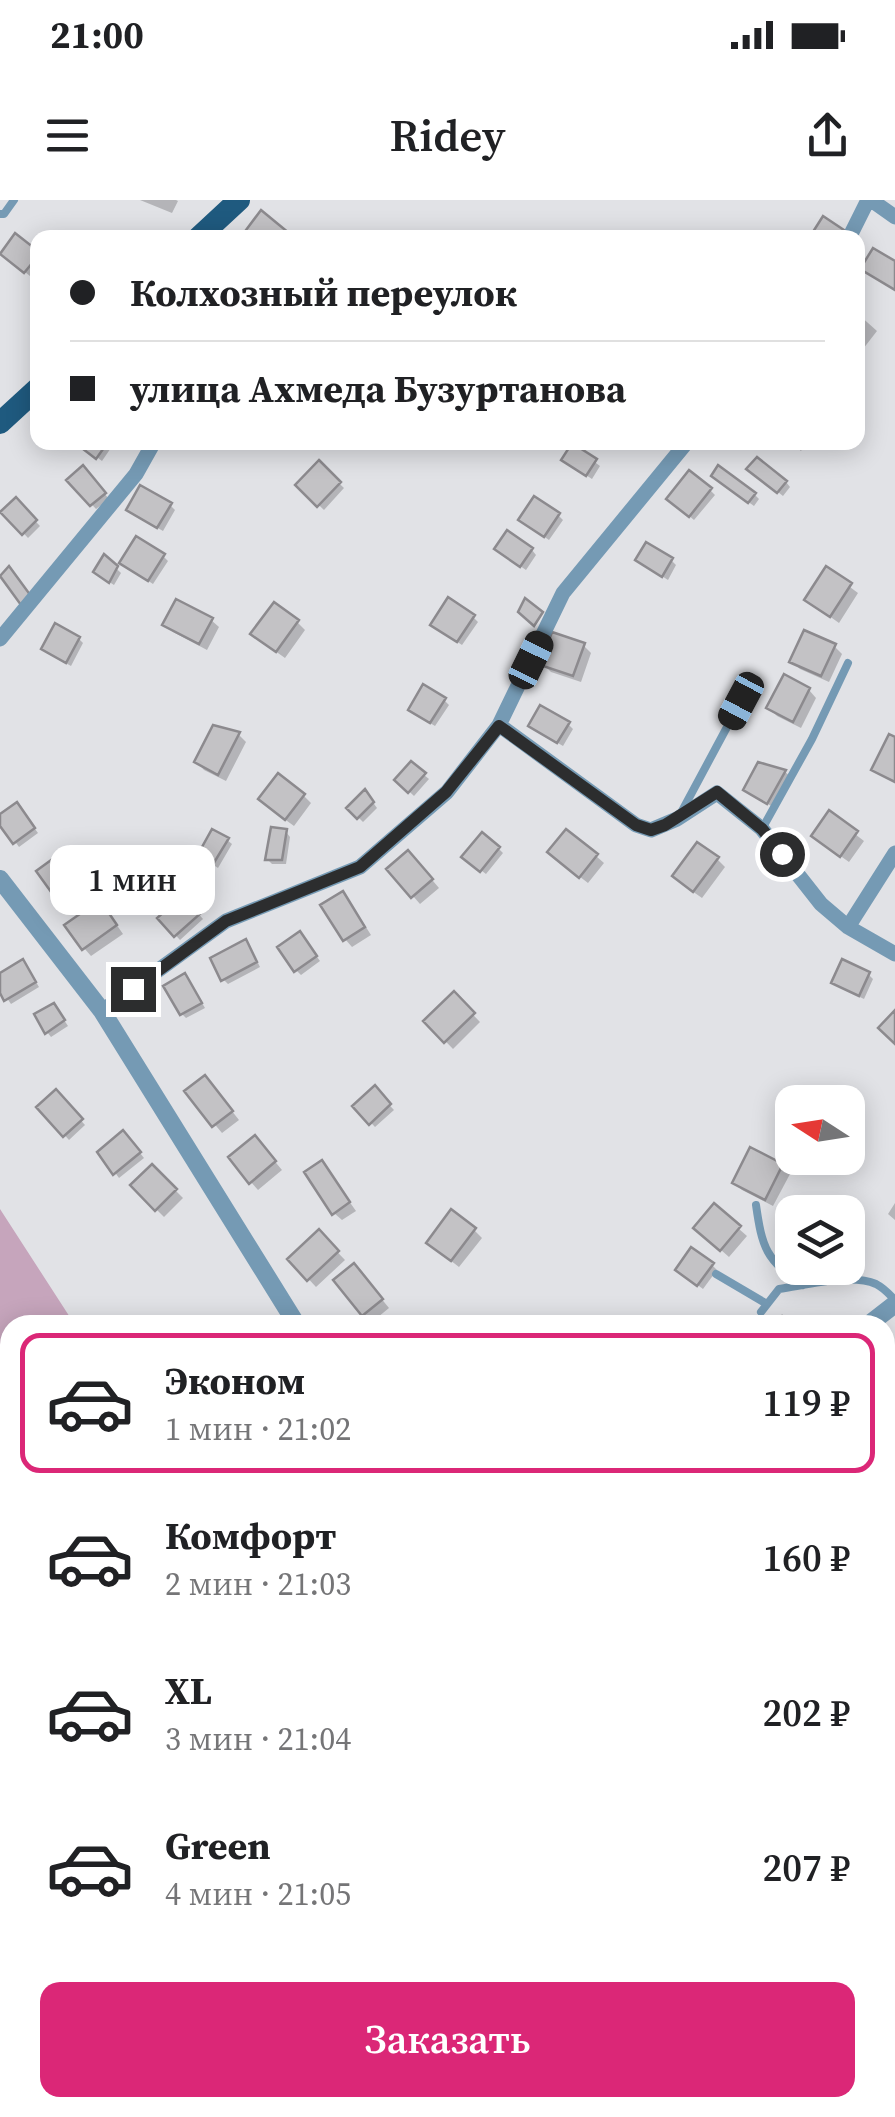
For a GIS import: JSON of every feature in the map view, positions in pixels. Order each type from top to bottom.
[{"type":"main road","points":[[207,230],[240,200]]},
{"type":"main road","points":[[0,423],[30,395]]},
{"type":"street","points":[[853,230],[870,200],[895,217]]},
{"type":"street","points":[[0,640],[136,474],[150,450]]},
{"type":"street","points":[[102,1011],[226,921],[360,867],[446,792],[499,726],[563,593],[681,450]]},
{"type":"street","points":[[499,726],[636,825],[651,830],[677,819],[717,792],[762,829],[821,904],[848,927],[895,954]]},
{"type":"street","points":[[848,927],[895,853]]},
{"type":"street","points":[[0,879],[102,1011],[291,1315]]},
{"type":"lane","points":[[0,214],[14,200]]},
{"type":"lane","points":[[762,829],[812,740],[848,663]]},
{"type":"lane","points":[[677,819],[741,701]]},
{"type":"lane","points":[[756,1204],[761,1240],[770,1257],[803,1286]]},
{"type":"lane","points":[[716,1274],[764,1308],[779,1289],[846,1280],[864,1280],[881,1286],[895,1302]]},
{"type":"shaded area","points":[[0,1209],[69,1315],[0,1315]]},
{"type":"building","points":[[261,210],[285,230],[246,230]]},
{"type":"building","points":[[823,216],[844,230],[814,230]]},
{"type":"building","points":[[15,233],[30,245],[30,266],[24,273],[0,254]]},
{"type":"building","points":[[873,248],[895,261],[895,290],[865,272],[865,261]]},
{"type":"building","points":[[84,450],[102,450],[96,459]]},
{"type":"building","points":[[567,450],[583,450],[597,459],[586,476],[561,460]]},
{"type":"building","points":[[757,457],[787,481],[777,493],[746,469]]},
{"type":"building","points":[[319,460],[341,482],[317,507],[295,485]]},
{"type":"building","points":[[83,465],[106,493],[90,506],[66,480]]},
{"type":"building","points":[[718,465],[756,493],[748,503],[711,476]]},
{"type":"building","points":[[689,470],[712,488],[689,517],[666,499]]},
{"type":"building","points":[[140,485],[172,503],[157,528],[126,510]]},
{"type":"building","points":[[534,496],[560,513],[544,537],[518,520]]},
{"type":"building","points":[[16,497],[37,520],[22,535],[0,512]]},
{"type":"building","points":[[507,530],[533,548],[520,567],[494,549]]},
{"type":"building","points":[[136,536],[165,554],[148,581],[119,563]]},
{"type":"building","points":[[646,542],[673,558],[662,577],[635,560]]},
{"type":"building","points":[[104,554],[118,566],[109,583],[93,572]]},
{"type":"building","points":[[9,566],[31,596],[21,605],[0,576]]},
{"type":"building","points":[[826,566],[852,583],[830,617],[804,600]]},
{"type":"building","points":[[448,597],[475,615],[457,642],[430,625]]},
{"type":"building","points":[[525,598],[543,612],[534,626],[518,612]]},
{"type":"building","points":[[176,599],[213,618],[199,644],[162,625]]},
{"type":"building","points":[[274,602],[299,620],[276,652],[250,634]]},
{"type":"building","points":[[55,623],[80,637],[66,663],[41,649]]},
{"type":"building","points":[[804,630],[836,644],[821,676],[789,662]]},
{"type":"building","points":[[552,632],[585,643],[573,676],[540,665]]},
{"type":"building","points":[[784,674],[810,688],[793,722],[766,708]]},
{"type":"building","points":[[423,684],[446,698],[430,723],[408,710]]},
{"type":"building","points":[[540,705],[570,722],[557,743],[528,726]]},
{"type":"building","points":[[213,725],[240,732],[218,775],[194,762]]},
{"type":"building","points":[[889,734],[895,737],[895,782],[871,770]]},
{"type":"building","points":[[411,761],[426,773],[408,793],[394,780]]},
{"type":"building","points":[[758,762],[786,770],[767,804],[743,790]]},
{"type":"building","points":[[278,773],[305,794],[285,820],[258,799]]},
{"type":"building","points":[[365,789],[374,802],[357,819],[346,808]]},
{"type":"building","points":[[17,802],[35,828],[13,844],[0,826],[0,814]]},
{"type":"building","points":[[829,810],[858,831],[840,857],[811,836]]},
{"type":"building","points":[[271,827],[287,829],[282,860],[265,860]]},
{"type":"building","points":[[212,829],[229,838],[212,866],[197,856]]},
{"type":"building","points":[[566,829],[598,854],[579,878],[547,852]]},
{"type":"building","points":[[482,832],[500,847],[480,872],[461,857]]},
{"type":"building","points":[[697,842],[719,857],[693,892],[672,876]]},
{"type":"building","points":[[69,847],[87,872],[54,896],[36,871]]},
{"type":"building","points":[[408,850],[433,879],[411,898],[386,869]]},
{"type":"building","points":[[343,891],[365,927],[343,941],[320,905]]},
{"type":"building","points":[[184,894],[201,913],[174,937],[157,918]]},
{"type":"building","points":[[100,900],[117,925],[82,950],[64,925]]},
{"type":"building","points":[[300,931],[317,956],[294,972],[277,947]]},
{"type":"building","points":[[246,939],[257,962],[221,981],[210,958]]},
{"type":"building","points":[[23,959],[36,982],[4,1001],[0,973]]},
{"type":"building","points":[[842,959],[870,972],[859,996],[831,983]]},
{"type":"building","points":[[185,973],[202,1003],[180,1015],[163,986]]},
{"type":"building","points":[[454,991],[475,1013],[444,1043],[423,1021]]},
{"type":"building","points":[[54,1003],[65,1020],[45,1034],[34,1014]]},
{"type":"building","points":[[895,1010],[895,1044],[878,1028]]},
{"type":"building","points":[[205,1075],[233,1111],[212,1127],[184,1091]]},
{"type":"building","points":[[375,1085],[391,1104],[369,1125],[352,1106]]},
{"type":"building","points":[[56,1089],[83,1119],[63,1137],[36,1107]]},
{"type":"building","points":[[123,1130],[141,1152],[113,1175],[97,1152]]},
{"type":"building","points":[[255,1135],[276,1161],[249,1184],[228,1157]]},
{"type":"building","points":[[750,1147],[775,1160],[778,1175],[765,1200],[732,1183]]},
{"type":"building","points":[[322,1160],[350,1202],[332,1215],[304,1172]]},
{"type":"building","points":[[152,1164],[177,1189],[155,1211],[130,1185]]},
{"type":"building","points":[[714,1203],[741,1226],[720,1251],[693,1228]]},
{"type":"building","points":[[451,1209],[476,1228],[451,1261],[426,1243]]},
{"type":"building","points":[[319,1229],[339,1251],[307,1281],[287,1259]]},
{"type":"building","points":[[691,1247],[714,1263],[697,1286],[675,1270]]},
{"type":"building","points":[[354,1263],[383,1299],[361,1315],[333,1280]]},
{"type":"route","points":[[133,989],[226,921],[360,867],[446,792],[499,726],[636,825],[651,830],[665,825],[717,792],[762,829],[782,854]]}]
